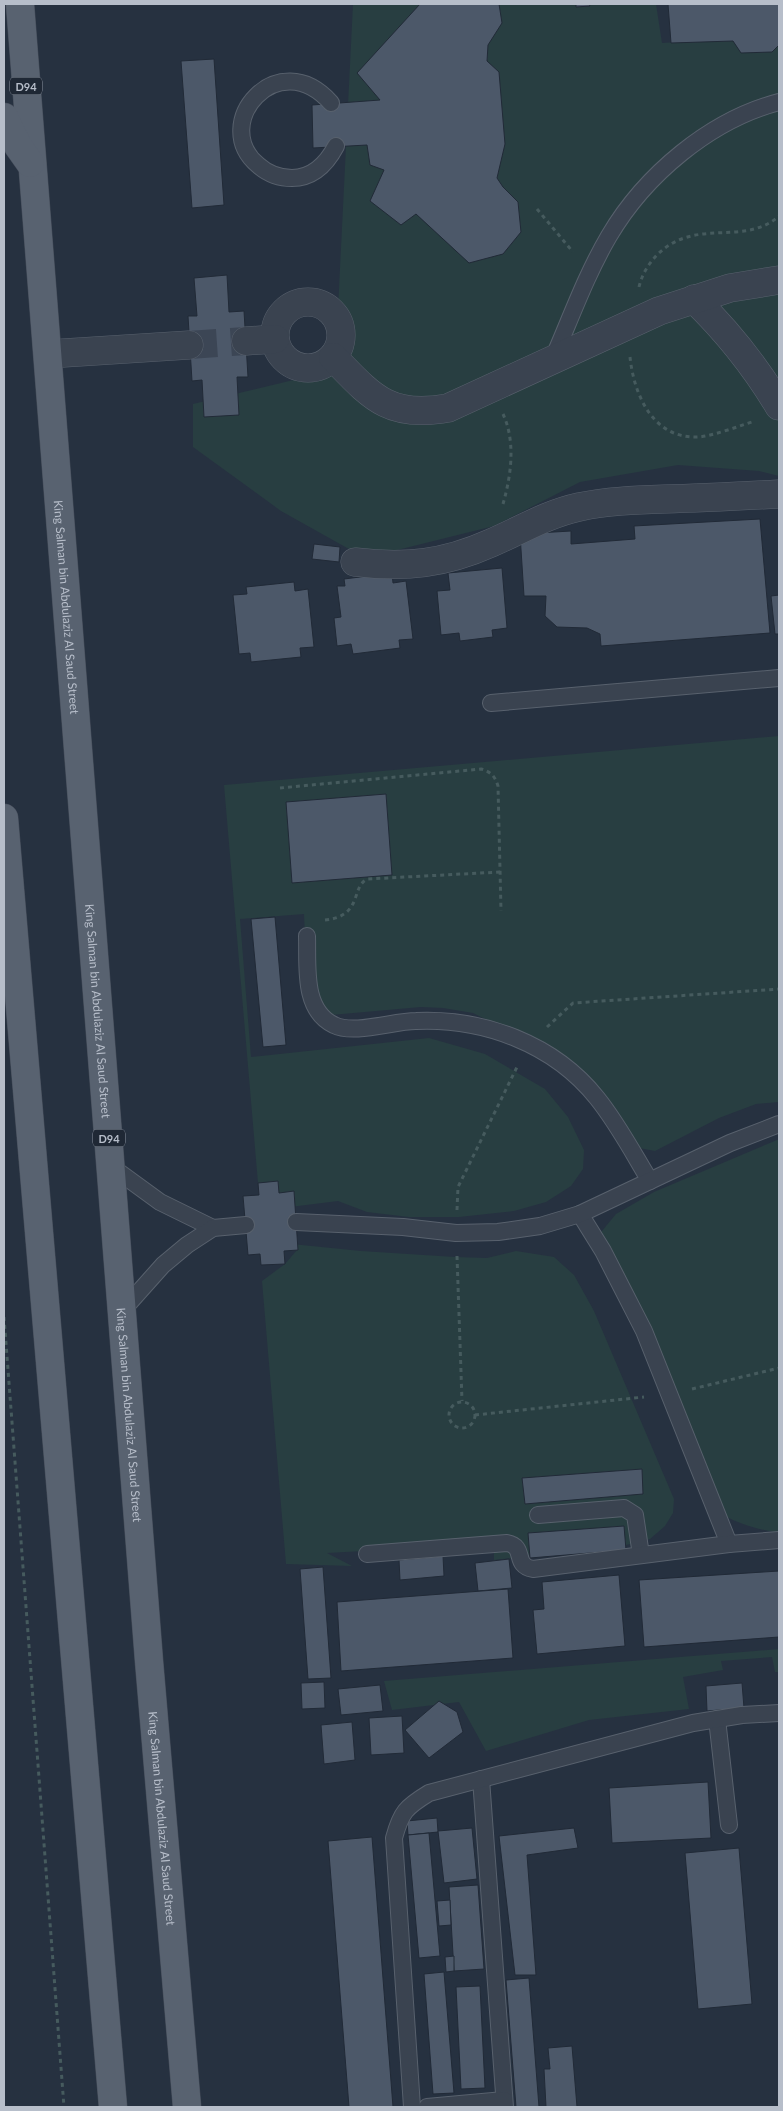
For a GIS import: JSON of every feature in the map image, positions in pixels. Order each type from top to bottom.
[{"type":"main road","name":"King Salman bin Abdulaziz Al Saud Street","points":[[20,4],[150,1671],[187,2107]]},
{"type":"main road","points":[[4,117],[18,146],[33,169]]},
{"type":"main road","points":[[4,818],[113,2107]]},
{"type":"street","points":[[333,357],[366,391],[378,400],[405,410],[427,412],[448,408],[659,311],[730,288],[779,280]]},
{"type":"street","points":[[694,299],[720,324],[743,352],[779,406]]},
{"type":"street","points":[[307,302],[318,303],[335,316],[341,337],[339,347],[333,357],[315,368],[293,365],[278,350],[275,339],[276,328],[280,318],[296,304],[307,302]]},
{"type":"street","points":[[246,341],[275,339]]},
{"type":"street","points":[[48,354],[189,345]]},
{"type":"street","points":[[355,562],[390,566],[426,564],[460,556],[493,543],[520,528],[548,516],[577,507],[607,502],[779,494]]},
{"type":"lane","points":[[331,103],[321,91],[307,84],[291,81],[276,84],[262,91],[250,102],[243,116],[242,132],[245,147],[253,161],[265,172],[279,178],[295,178],[308,175],[330,159],[336,146]]},
{"type":"lane","points":[[552,361],[593,268],[609,236],[629,206],[653,179],[680,155],[709,134],[741,116],[779,102]]},
{"type":"lane","points":[[492,703],[779,678]]},
{"type":"lane","points":[[306,936],[310,996],[318,1014],[334,1025],[354,1028],[414,1020],[444,1020],[473,1024],[501,1032],[528,1043],[561,1064],[596,1097],[614,1120],[650,1181]]},
{"type":"lane","points":[[296,1222],[403,1227],[456,1232],[498,1232],[540,1226],[580,1214],[730,1143],[779,1124]]},
{"type":"lane","points":[[112,1167],[160,1202],[213,1228]]},
{"type":"lane","points":[[580,1214],[604,1251],[644,1331],[729,1544]]},
{"type":"lane","points":[[122,1311],[163,1265],[187,1245],[213,1228],[246,1225]]},
{"type":"lane","points":[[538,1515],[624,1508],[635,1515],[641,1555]]},
{"type":"lane","points":[[367,1554],[507,1543],[513,1544],[518,1549],[520,1562],[525,1568],[533,1569],[729,1544],[779,1540]]},
{"type":"lane","points":[[412,2107],[394,1838],[400,1819],[412,1803],[429,1793],[670,1728],[717,1719],[779,1713]]},
{"type":"lane","points":[[717,1719],[729,1826]]},
{"type":"lane","points":[[427,2107],[505,2104],[481,1779]]},
{"type":"path","points":[[538,209],[575,255],[593,268]]},
{"type":"path","points":[[491,389],[506,420],[511,451],[509,482],[501,508]]},
{"type":"path","points":[[280,788],[481,769],[489,771],[496,778],[498,786],[501,911]]},
{"type":"path","points":[[306,936],[305,922],[330,920],[346,913],[356,900],[359,886],[363,881],[500,872]]},
{"type":"path","points":[[462,1401],[456,1232],[458,1187],[528,1043],[573,1004],[779,989]]},
{"type":"path","points":[[4,1318],[64,2107]]},
{"type":"path","points":[[475,1415],[669,1394],[779,1368]]},
{"type":"path","points":[[462,1401],[474,1408],[475,1415],[474,1422],[469,1427],[462,1428],[455,1427],[450,1421],[449,1415],[450,1408],[455,1403],[462,1401]]},
{"type":"green space","points":[[353,4],[656,4],[662,43],[779,36],[779,476],[759,471],[678,465],[580,482],[494,526],[365,558],[281,511],[193,447],[193,404],[335,370]]},
{"type":"green space","points":[[779,736],[779,1102],[756,1104],[719,1118],[655,1151],[634,1147],[536,1044],[473,1013],[443,1008],[421,1007],[331,1015],[307,985],[304,914],[240,919],[251,1057],[429,1038],[485,1054],[545,1089],[568,1117],[584,1150],[583,1169],[571,1186],[546,1202],[514,1211],[459,1217],[409,1217],[367,1212],[338,1201],[274,1209],[278,1181],[258,1183],[224,785]]},
{"type":"green space","points":[[779,1140],[779,1533],[747,1526],[718,1512],[597,1237],[616,1214],[654,1192]]},
{"type":"green space","points":[[282,1243],[361,1251],[455,1257],[487,1258],[516,1251],[554,1257],[574,1275],[594,1311],[674,1499],[673,1513],[665,1526],[650,1539],[626,1545],[494,1560],[494,1544],[327,1553],[352,1566],[286,1564],[262,1281],[285,1264],[297,1250]]},
{"type":"green space","points":[[779,1649],[779,1672],[775,1672],[772,1657],[721,1661],[723,1670],[683,1677],[689,1709],[589,1720],[486,1751],[459,1702],[392,1710],[384,1681]]},
{"type":"building","points":[[420,4],[499,4],[502,23],[488,45],[487,61],[499,72],[505,144],[497,178],[518,202],[521,232],[503,254],[469,263],[416,214],[401,225],[370,201],[384,170],[370,165],[367,145],[313,148],[312,105],[380,100],[357,73]]},
{"type":"building","points":[[576,4],[589,4],[590,6],[576,7]]},
{"type":"building","points":[[668,4],[779,4],[779,45],[772,52],[741,53],[733,41],[671,43]]},
{"type":"building","points":[[214,59],[224,205],[192,208],[181,61]]},
{"type":"building","points":[[227,275],[229,312],[244,311],[248,377],[237,377],[239,415],[204,417],[202,380],[192,381],[188,316],[197,316],[194,278]]},
{"type":"building","points":[[760,519],[770,633],[601,646],[600,634],[587,628],[557,627],[545,616],[546,596],[524,596],[520,534],[571,531],[571,544],[635,539],[634,526]]},
{"type":"building","points":[[314,544],[340,547],[339,562],[312,559]]},
{"type":"building","points":[[502,568],[507,628],[492,630],[493,637],[460,641],[459,633],[441,635],[437,591],[450,590],[448,573]]},
{"type":"building","points":[[392,573],[393,583],[406,581],[413,639],[399,640],[400,648],[353,654],[351,644],[337,646],[334,618],[341,617],[337,586],[345,586],[344,579]]},
{"type":"building","points":[[294,582],[295,591],[308,589],[314,647],[300,648],[301,657],[251,662],[250,653],[239,654],[233,595],[247,594],[246,587]]},
{"type":"building","points":[[779,595],[779,634],[775,634],[771,596]]},
{"type":"building","points":[[386,794],[392,875],[292,883],[286,802]]},
{"type":"building","points":[[275,917],[286,1045],[263,1047],[251,919]]},
{"type":"building","points":[[278,1181],[279,1193],[294,1191],[298,1250],[284,1251],[285,1264],[261,1265],[260,1254],[248,1255],[243,1196],[259,1195],[258,1183]]},
{"type":"building","points":[[642,1469],[643,1494],[525,1504],[522,1478]]},
{"type":"building","points":[[624,1526],[626,1550],[530,1558],[528,1533]]},
{"type":"building","points":[[443,1556],[444,1576],[400,1580],[399,1560]]},
{"type":"building","points":[[509,1559],[512,1588],[478,1591],[475,1563]]},
{"type":"building","points":[[323,1567],[331,1678],[308,1679],[300,1569]]},
{"type":"building","points":[[779,1571],[779,1637],[644,1647],[639,1580]]},
{"type":"building","points":[[619,1575],[625,1646],[537,1654],[533,1610],[544,1609],[542,1582]]},
{"type":"building","points":[[508,1589],[513,1658],[341,1671],[337,1602]]},
{"type":"building","points":[[324,1682],[325,1708],[302,1709],[301,1683]]},
{"type":"building","points":[[742,1683],[744,1708],[707,1711],[706,1686]]},
{"type":"building","points":[[380,1685],[383,1711],[341,1715],[338,1689]]},
{"type":"building","points":[[439,1701],[457,1712],[463,1732],[429,1758],[405,1730]]},
{"type":"building","points":[[402,1716],[404,1753],[371,1755],[369,1718]]},
{"type":"building","points":[[352,1722],[355,1760],[324,1764],[321,1725]]},
{"type":"building","points":[[708,1782],[711,1838],[612,1843],[609,1788]]},
{"type":"building","points":[[437,1818],[438,1832],[408,1835],[407,1821]]},
{"type":"building","points":[[472,1828],[477,1879],[444,1883],[438,1831]]},
{"type":"building","points":[[574,1828],[578,1848],[527,1855],[536,1975],[515,1975],[499,1836]]},
{"type":"building","points":[[429,1833],[440,1956],[419,1958],[408,1835]]},
{"type":"building","points":[[372,1837],[393,2107],[349,2107],[328,1841]]},
{"type":"building","points":[[739,1848],[752,2004],[698,2009],[685,1853]]},
{"type":"building","points":[[478,1885],[484,1969],[454,1971],[449,1887]]},
{"type":"building","points":[[450,1900],[451,1925],[439,1926],[437,1901]]},
{"type":"building","points":[[454,1956],[454,1971],[446,1972],[445,1957]]},
{"type":"building","points":[[444,1972],[454,2093],[433,2094],[424,1974]]},
{"type":"building","points":[[529,1978],[539,2107],[516,2107],[506,1980]]},
{"type":"building","points":[[480,1986],[485,2088],[461,2089],[456,1987]]},
{"type":"building","points":[[572,2046],[577,2107],[546,2107],[544,2069],[550,2069],[548,2048]]},
{"type":"tunnel","points":[[189,345],[246,341]]}]
